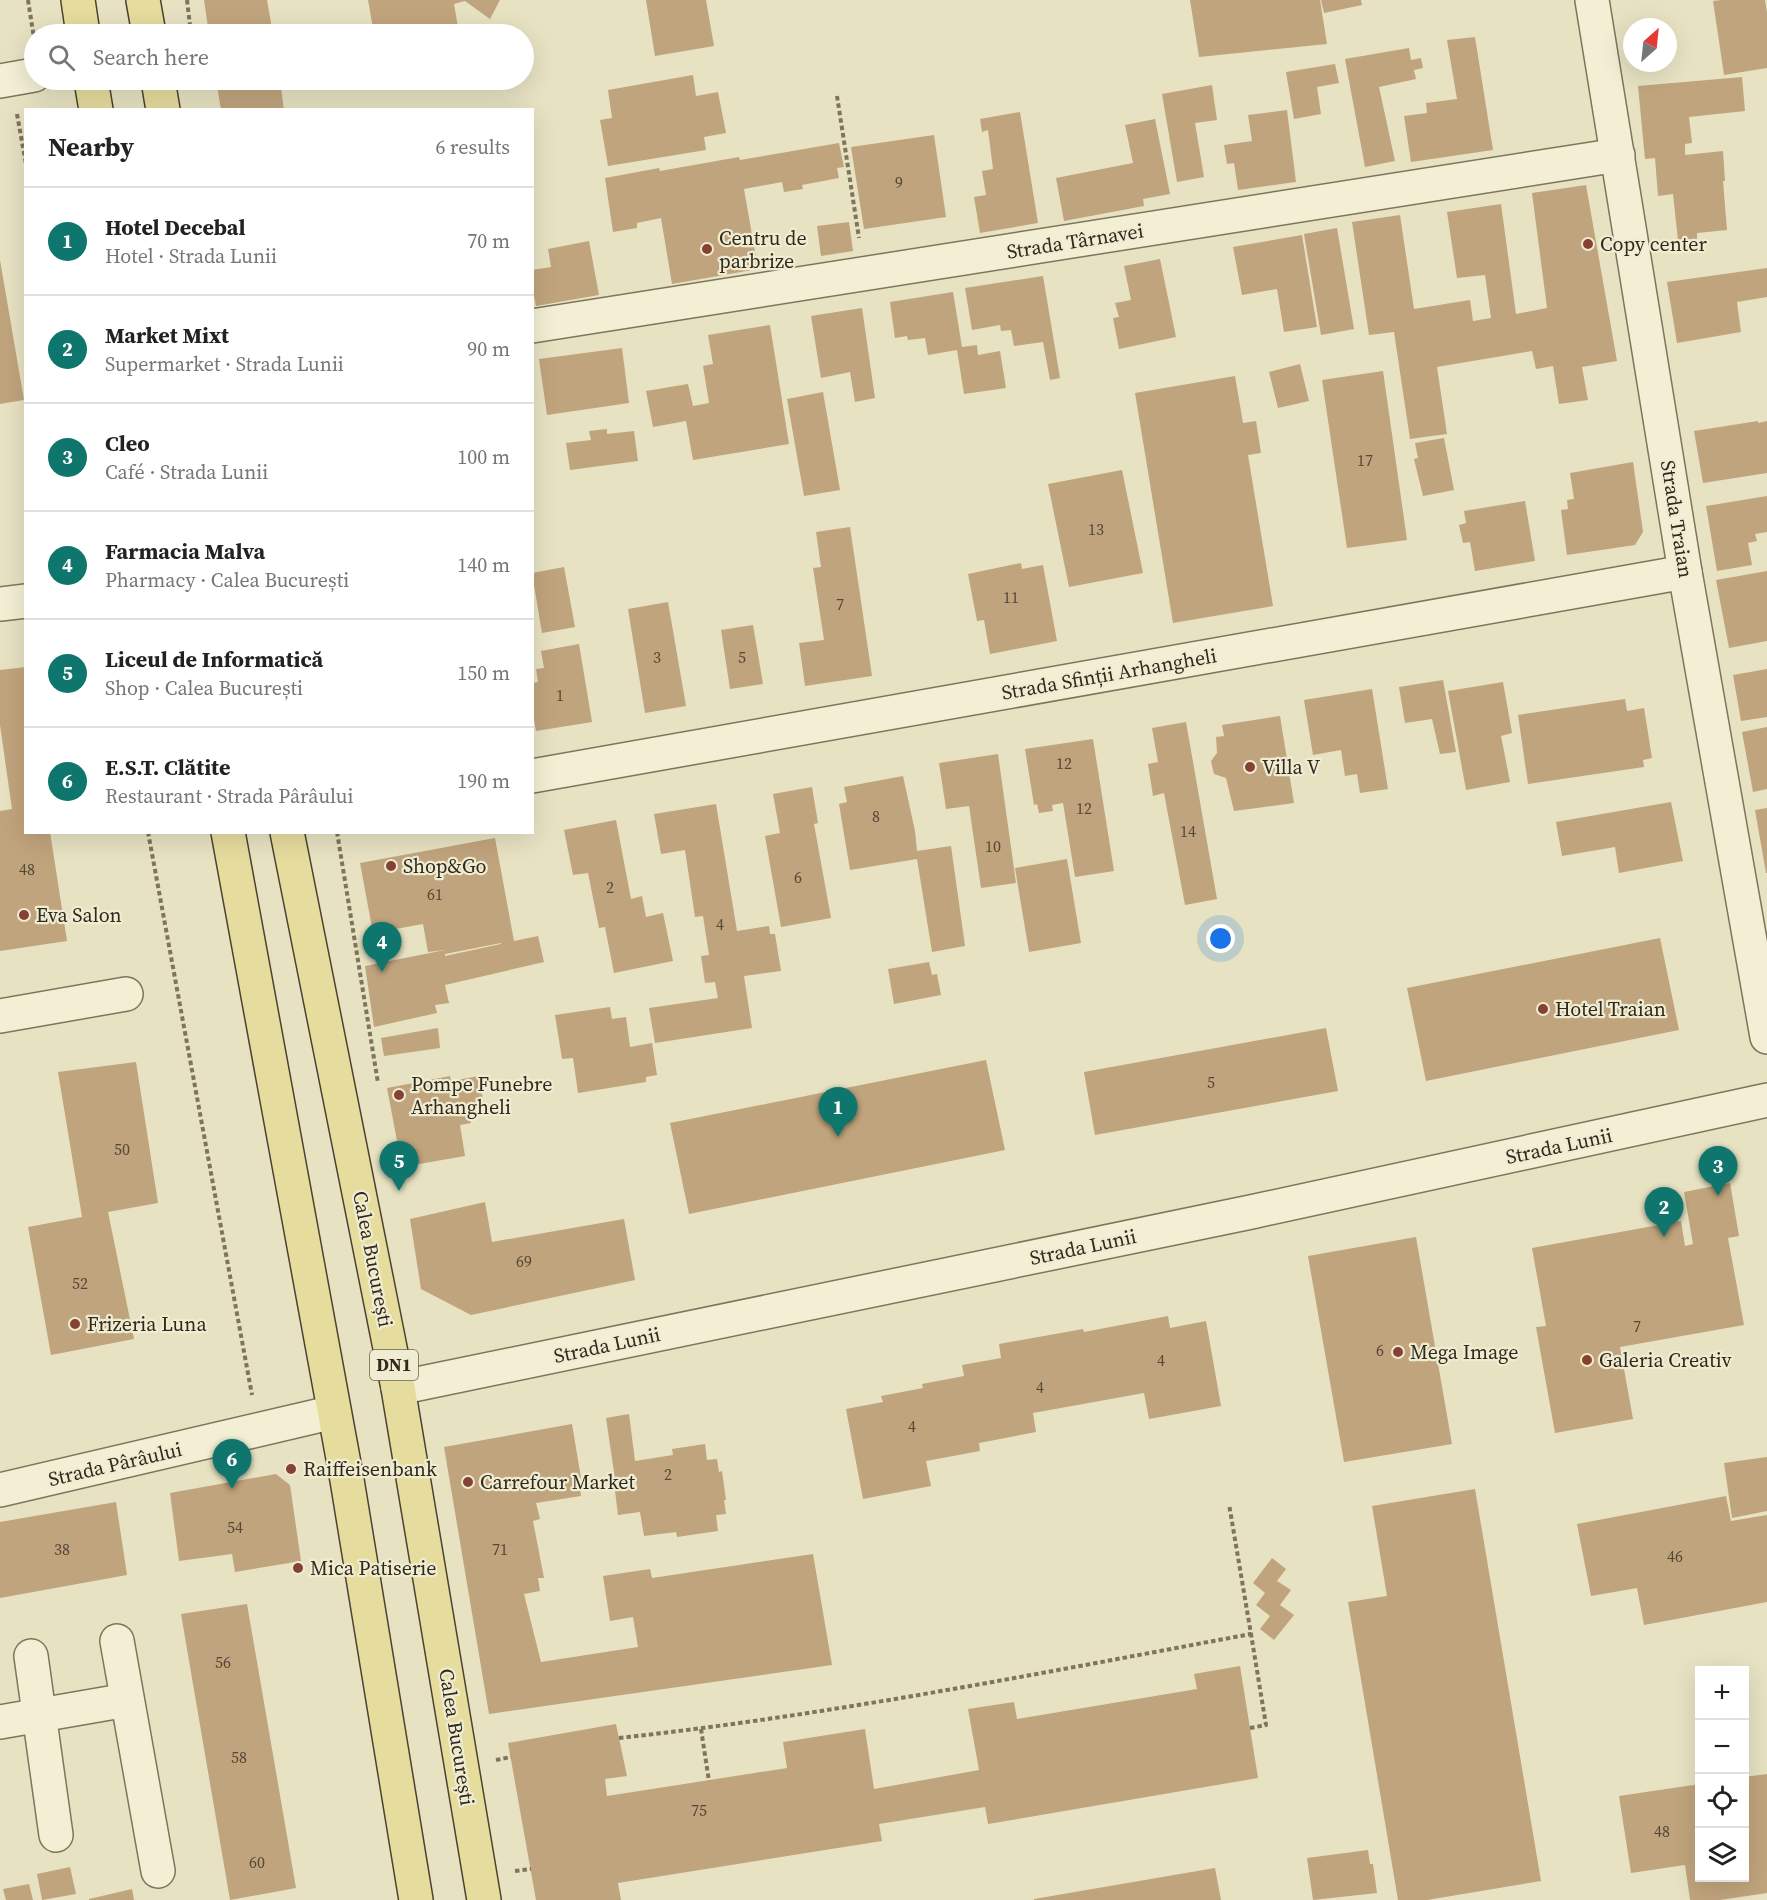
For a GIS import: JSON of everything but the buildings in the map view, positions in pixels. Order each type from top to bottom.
[{"type":"main road","points":[[78,0],[82,24]]},
{"type":"main road","points":[[143,0],[147,24]]},
{"type":"main road","points":[[93,90],[96,108]]},
{"type":"main road","points":[[160,90],[163,108]]},
{"type":"main road","points":[[228,834],[334,1412],[416,1900]]},
{"type":"main road","name":"Calea București","points":[[287,834],[398,1388],[484,1900]]},
{"type":"street","name":"Strada Traian","points":[[1592,0],[1685,572],[1767,1037]]},
{"type":"street","points":[[0,81],[24,77]]},
{"type":"street","name":"Strada Târnavei","points":[[534,326],[1618,156]]},
{"type":"street","name":"Strada Sfinții Arhangheli","points":[[534,776],[1685,572]]},
{"type":"street","points":[[0,604],[24,601]]},
{"type":"street","points":[[0,1016],[126,993]]},
{"type":"street","name":"Strada Lunii","points":[[398,1388],[1251,1212],[1767,1100]]},
{"type":"street","name":"Strada Pârâului","points":[[0,1490],[334,1412]]},
{"type":"street","points":[[117,1641],[158,1871]]},
{"type":"street","points":[[31,1656],[56,1835]]},
{"type":"street","points":[[0,1722],[127,1700]]},
{"type":"path","points":[[28,0],[32,24]]},
{"type":"path","points":[[187,0],[190,24]]},
{"type":"path","points":[[837,96],[865,274]]},
{"type":"path","points":[[22,106],[17,115],[24,153]]},
{"type":"path","points":[[148,834],[259,1430]]},
{"type":"path","points":[[1229,1504],[1266,1725],[1250,1728]]},
{"type":"path","points":[[619,1738],[701,1729],[971,1686],[1251,1634]]},
{"type":"path","points":[[701,1729],[709,1780]]},
{"type":"path","points":[[492,1760],[511,1757]]},
{"type":"path","points":[[524,1870],[531,1869]]},
{"type":"place","name":"Copy center","points":[[1588,244]]},
{"type":"place","name":"Centru de parbrize","points":[[707,249]]},
{"type":"place","name":"Villa V","points":[[1250,767]]},
{"type":"place","name":"Shop&Go","points":[[391,866]]},
{"type":"place","name":"Eva Salon","points":[[24,915]]},
{"type":"place","name":"Farmacia Malva","points":[[382,972]]},
{"type":"place","name":"Hotel Traian","points":[[1543,1009]]},
{"type":"place","name":"Pompe Funebre Arhangheli","points":[[399,1095]]},
{"type":"place","name":"Hotel Decebal","points":[[838,1137]]},
{"type":"place","name":"Liceul de Informatică","points":[[399,1191]]},
{"type":"place","name":"Cleo","points":[[1718,1196]]},
{"type":"place","name":"Market Mixt","points":[[1664,1237]]},
{"type":"place","name":"Frizeria Luna","points":[[75,1324]]},
{"type":"place","name":"Mega Image","points":[[1398,1352]]},
{"type":"place","name":"Galeria Creativ","points":[[1587,1360]]},
{"type":"place","name":"Raiffeisenbank","points":[[291,1469]]},
{"type":"place","name":"Carrefour Market","points":[[468,1482]]},
{"type":"place","name":"E.S.T. Clătite","points":[[232,1489]]},
{"type":"place","name":"Mica Patiserie","points":[[298,1568]]}]
